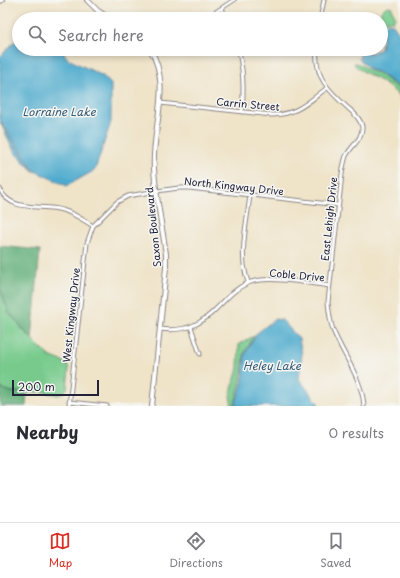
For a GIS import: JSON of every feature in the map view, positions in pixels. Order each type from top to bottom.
[{"type":"main road","points":[[87,0],[100,12]]},
{"type":"main road","name":"Saxon Boulevard","points":[[152,406],[165,279],[166,254],[154,163],[161,90],[160,76],[154,56]]},
{"type":"street","points":[[217,12],[234,0]]},
{"type":"street","points":[[321,12],[324,0]]},
{"type":"street","points":[[240,56],[244,80],[242,112]]},
{"type":"street","name":"East Lehigh Drive","points":[[317,56],[319,73],[327,88],[355,114],[360,120],[362,126],[360,137],[350,150],[343,165],[329,286],[329,316],[333,329],[360,384],[364,406]]},
{"type":"street","name":"Carrin Street","points":[[160,103],[272,115],[289,114],[297,110],[327,88]]},
{"type":"street","name":"North Kingway Drive","points":[[93,226],[123,198],[137,194],[186,188],[338,205]]},
{"type":"street","points":[[0,189],[5,197],[14,203],[68,211],[93,226]]},
{"type":"street","points":[[248,282],[244,256],[250,195]]},
{"type":"street","name":"West Kingway Drive","points":[[69,404],[87,243],[93,226]]},
{"type":"street","name":"Coble Drive","points":[[160,329],[172,330],[191,327],[207,318],[232,292],[248,282],[273,280],[329,286]]},
{"type":"street","points":[[191,327],[200,354]]},
{"type":"street","points":[[69,404],[107,406]]},
{"type":"green space","points":[[386,7],[392,7],[396,17],[393,19],[394,21],[388,21],[388,12],[381,12]]},
{"type":"green space","points":[[354,63],[377,73],[400,90],[400,98],[390,87],[359,69]]},
{"type":"green space","points":[[0,246],[40,250],[32,339],[8,312],[0,286]]},
{"type":"green space","points":[[0,286],[5,303],[22,329],[49,356],[67,363],[69,369],[67,389],[63,393],[58,395],[44,392],[12,392],[0,388]]},
{"type":"green space","points":[[254,336],[244,354],[241,380],[234,406],[232,406],[230,396],[238,368],[239,344]]},
{"type":"green space","points":[[0,388],[12,392],[27,391],[26,406],[0,406]]},
{"type":"water","points":[[388,24],[393,24],[400,34],[400,88],[378,72],[371,70],[359,59],[360,56],[388,56]]},
{"type":"water","name":"Lorraine Lake","points":[[12,44],[12,56],[66,56],[68,59],[103,76],[111,84],[111,122],[95,170],[67,186],[35,171],[0,120],[0,57]]},
{"type":"water","points":[[0,122],[34,172],[15,153]]},
{"type":"water","name":"Heley Lake","points":[[275,319],[282,320],[299,339],[302,354],[299,379],[319,406],[235,406],[243,380],[245,354],[257,333]]}]
